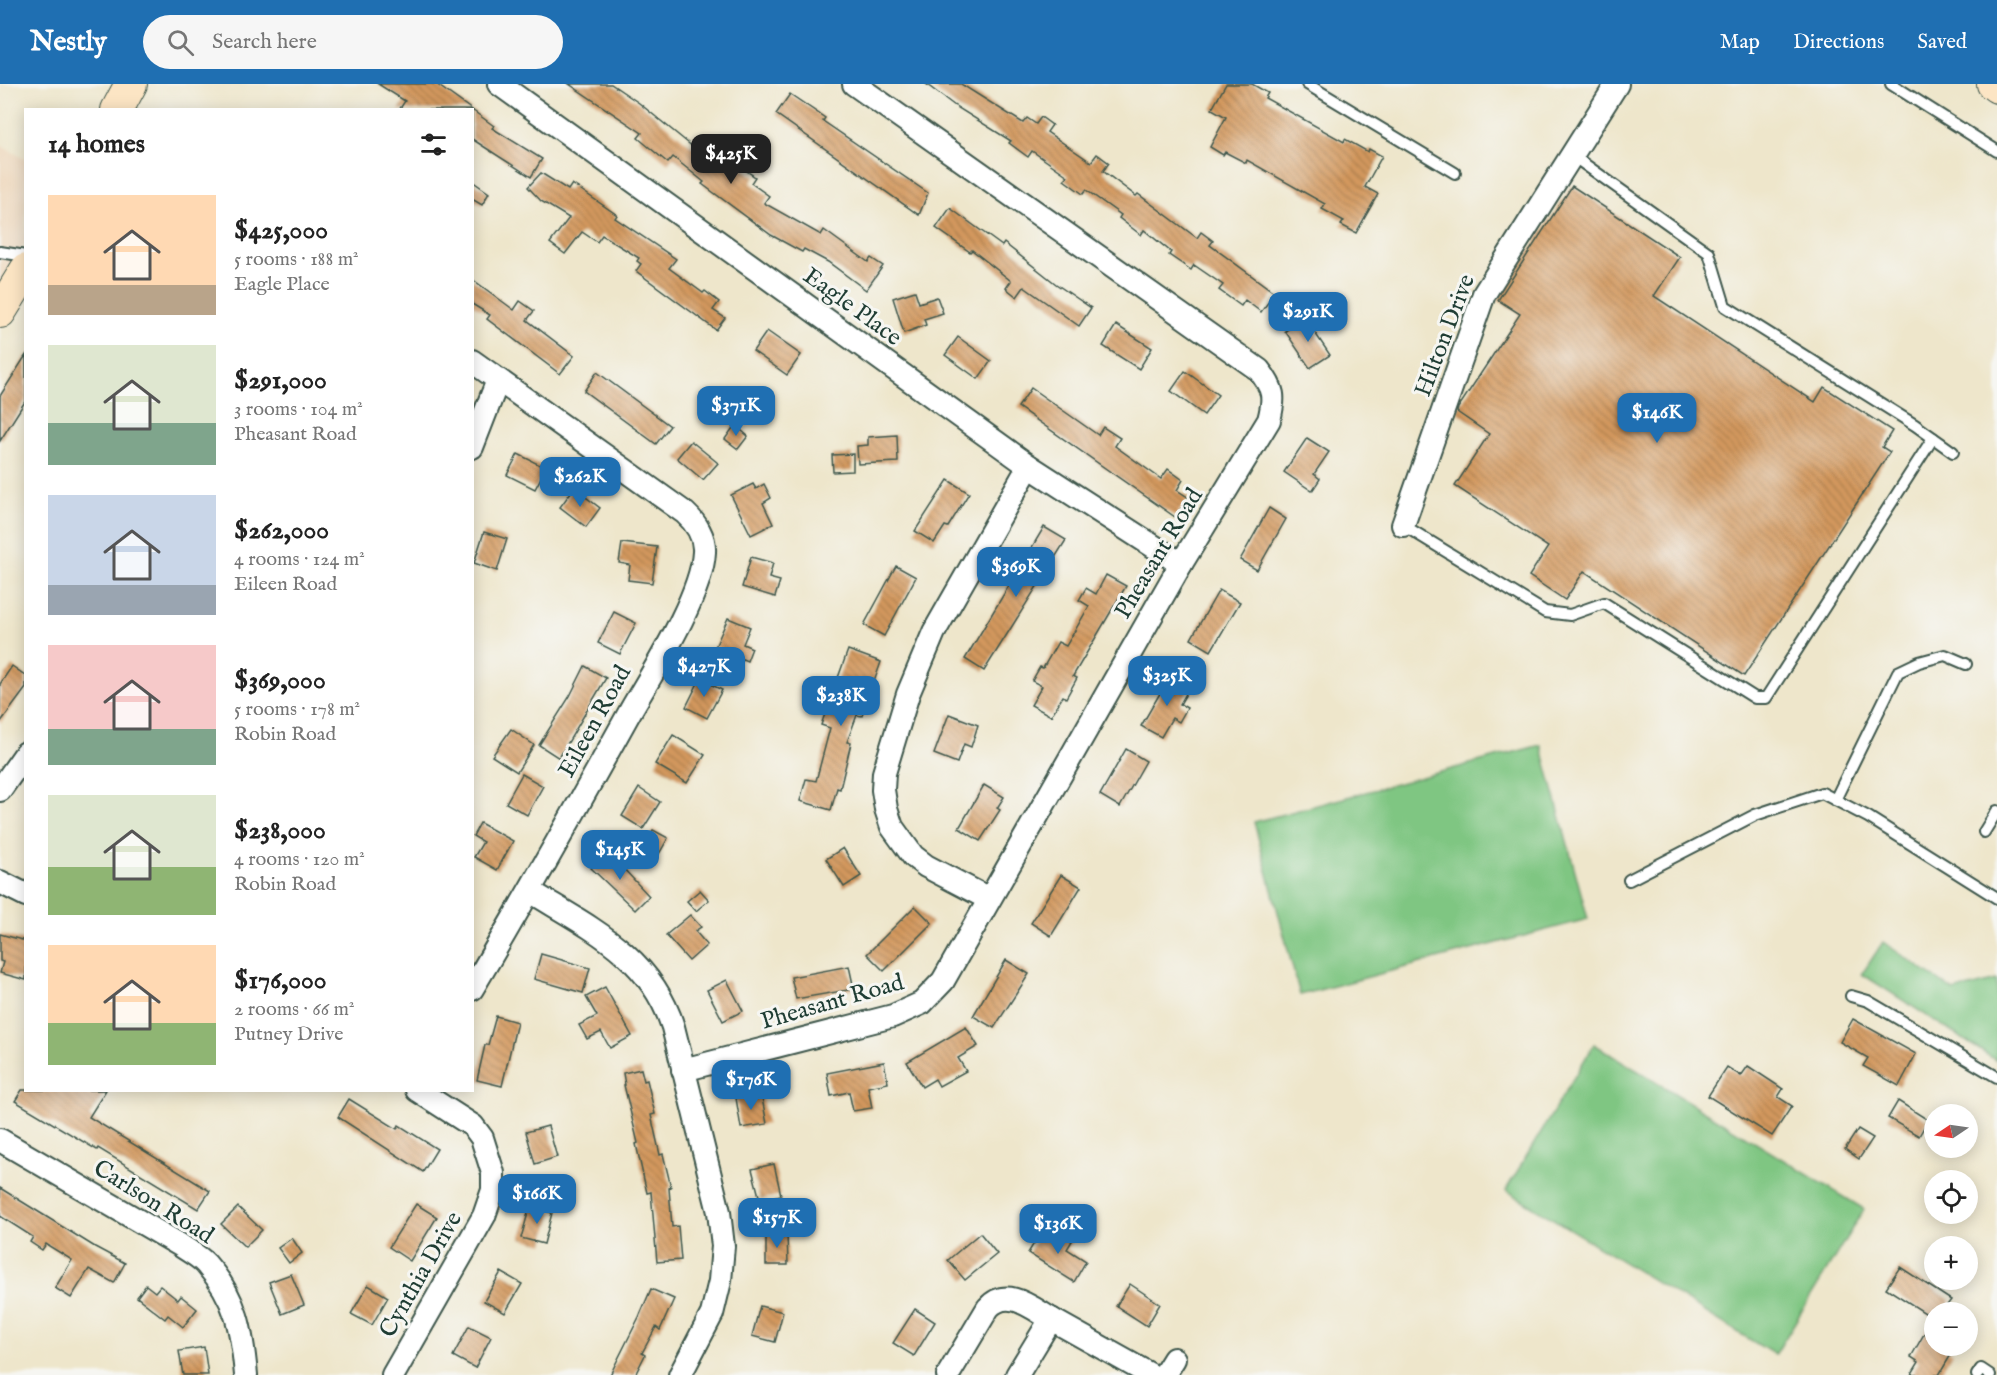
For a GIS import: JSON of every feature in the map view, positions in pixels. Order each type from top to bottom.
[{"type":"main road","points":[[118,108],[131,84]]},
{"type":"main road","points":[[1993,84],[1997,87]]},
{"type":"main road","points":[[0,312],[24,273]]},
{"type":"street","name":"Eagle Place","points":[[499,84],[1029,466],[1182,564]]},
{"type":"street","name":"Pheasant Road","points":[[683,1070],[893,1016],[922,1003],[942,981],[1182,564],[1269,420],[1273,401],[1272,390],[1266,379],[1249,363],[854,84]]},
{"type":"street","name":"Hilton Drive","points":[[1404,525],[1484,294],[1617,84]]},
{"type":"street","name":"Eileen Road","points":[[474,362],[685,513],[692,519],[701,536],[704,552],[700,573],[679,626],[474,986]]},
{"type":"street","points":[[474,442],[498,380]]},
{"type":"street","points":[[989,899],[926,866],[914,856],[892,827],[883,790],[884,773],[908,694],[933,632],[1029,466]]},
{"type":"street","points":[[0,790],[24,756]]},
{"type":"street","points":[[0,882],[24,894]]},
{"type":"street","points":[[530,891],[608,938],[626,953],[660,995],[668,1013],[719,1212],[723,1255],[720,1281],[712,1314],[680,1375]]},
{"type":"street","name":"Cynthia Drive","points":[[393,1375],[484,1216],[493,1190],[493,1173],[482,1138],[473,1126],[420,1092]]},
{"type":"street","name":"Carlson Road","points":[[0,1140],[180,1245],[205,1262],[222,1286],[233,1308],[242,1333],[246,1375]]},
{"type":"street","points":[[948,1375],[993,1302],[1006,1298],[1051,1319],[1151,1375]]},
{"type":"street","points":[[1017,1375],[1051,1319]]},
{"type":"lane","points":[[1307,84],[1455,173]]},
{"type":"lane","points":[[1891,84],[1997,151]]},
{"type":"lane","points":[[1573,156],[1709,253],[1725,306],[1953,452]]},
{"type":"lane","points":[[0,252],[24,256]]},
{"type":"lane","points":[[1404,525],[1545,612],[1569,615],[1604,603],[1755,698],[1766,698],[1933,438]]},
{"type":"lane","points":[[1835,800],[1898,672],[1919,662],[1945,655],[1966,664]]},
{"type":"lane","points":[[1629,880],[1755,815],[1822,793],[1868,817],[1997,898]]},
{"type":"lane","points":[[1984,832],[1997,811]]},
{"type":"lane","points":[[1851,996],[1868,1001],[1997,1077]]},
{"type":"lane","points":[[1977,1375],[1981,1369],[1990,1375]]},
{"type":"shaded area","points":[[0,145],[24,159],[24,244],[0,286]]},
{"type":"green space","points":[[1541,745],[1588,919],[1300,995],[1254,822]]},
{"type":"green space","points":[[1883,942],[1954,991],[1997,980],[1997,1061],[1862,974]]},
{"type":"green space","points":[[1594,1044],[1864,1209],[1775,1355],[1506,1190]]},
{"type":"building","points":[[378,84],[436,84],[469,108],[400,108],[405,101]]},
{"type":"building","points":[[569,84],[611,84],[639,103],[715,165],[719,160],[729,167],[733,161],[755,177],[751,183],[769,196],[764,203],[821,235],[824,230],[868,262],[871,258],[883,266],[866,290],[828,262],[804,249],[802,252],[771,235],[702,184],[704,182],[673,157],[668,163],[638,138],[642,133]]},
{"type":"building","points":[[926,84],[961,84],[1023,123],[1027,118],[1036,124],[1041,117],[1052,125],[1047,132],[1091,162],[1097,154],[1109,163],[1103,171],[1197,238],[1201,232],[1213,241],[1210,245],[1275,293],[1261,312],[1245,300],[1241,306],[1219,290],[1223,285],[1194,265],[1191,270],[1169,255],[1171,252],[1144,230],[1141,235],[1119,218],[1121,215],[1086,190],[1083,194],[1064,180],[1068,176],[1032,151],[1028,157],[1009,143],[1011,141],[955,106]]},
{"type":"building","points":[[1226,84],[1252,84],[1268,93],[1265,98],[1344,142],[1345,139],[1368,152],[1369,149],[1382,156],[1365,187],[1378,194],[1356,233],[1341,225],[1344,221],[1322,209],[1325,204],[1247,160],[1246,163],[1225,152],[1223,155],[1210,147],[1226,117],[1212,109]]},
{"type":"building","points":[[790,94],[825,118],[823,121],[928,193],[919,215],[776,114]]},
{"type":"building","points":[[474,111],[494,126],[492,128],[542,159],[531,177],[474,140]]},
{"type":"building","points":[[541,173],[568,190],[572,184],[617,215],[615,218],[676,259],[669,268],[719,302],[713,310],[725,318],[716,330],[636,271],[641,264],[637,261],[639,258],[602,235],[597,242],[582,232],[565,254],[550,243],[569,218],[541,201],[528,187]]},
{"type":"building","points":[[474,182],[489,193],[482,205],[474,200]]},
{"type":"building","points":[[1572,186],[1680,257],[1654,296],[1815,402],[1824,387],[1892,431],[1882,447],[1890,452],[1744,676],[1584,571],[1565,600],[1529,576],[1548,547],[1455,486],[1489,434],[1457,412],[1458,408],[1520,314],[1498,300]]},
{"type":"building","points":[[950,208],[1002,246],[1004,243],[1091,308],[1079,326],[1024,287],[1017,297],[1006,288],[1011,281],[972,250],[970,252],[936,228]]},
{"type":"building","points":[[474,280],[514,310],[520,301],[534,311],[527,320],[574,356],[560,374],[487,319],[490,315],[474,305]]},
{"type":"building","points":[[915,291],[919,303],[937,297],[943,313],[924,319],[926,325],[904,333],[893,298]]},
{"type":"building","points":[[1305,318],[1330,355],[1310,368],[1285,331]]},
{"type":"building","points":[[1116,325],[1152,348],[1139,369],[1103,346]]},
{"type":"building","points":[[767,331],[801,355],[787,375],[753,351]]},
{"type":"building","points":[[958,337],[991,361],[978,379],[945,355]]},
{"type":"building","points":[[24,358],[24,403],[0,441],[0,396]]},
{"type":"building","points":[[1185,371],[1218,395],[1204,415],[1171,391]]},
{"type":"building","points":[[597,372],[670,426],[656,444],[584,391]]},
{"type":"building","points":[[1031,388],[1098,435],[1103,427],[1120,438],[1115,446],[1161,479],[1168,469],[1183,480],[1177,490],[1189,498],[1175,517],[1018,407]]},
{"type":"building","points":[[735,425],[748,436],[738,449],[725,439]]},
{"type":"building","points":[[897,435],[898,462],[858,464],[857,446],[868,445],[868,437]]},
{"type":"building","points":[[1307,438],[1329,452],[1314,474],[1320,479],[1312,491],[1284,472]]},
{"type":"building","points":[[691,441],[718,463],[703,480],[677,458]]},
{"type":"building","points":[[518,454],[546,468],[535,489],[507,475]]},
{"type":"building","points":[[853,454],[853,471],[833,472],[832,455]]},
{"type":"building","points":[[948,480],[969,493],[948,527],[945,526],[934,543],[915,531]]},
{"type":"building","points":[[753,484],[756,489],[764,484],[771,498],[763,503],[773,524],[751,535],[731,495]]},
{"type":"building","points":[[574,488],[600,508],[586,527],[560,507]]},
{"type":"building","points":[[1269,508],[1286,519],[1257,570],[1240,560]]},
{"type":"building","points":[[1044,527],[1066,540],[984,671],[965,659]]},
{"type":"building","points":[[484,532],[507,539],[497,571],[474,563]]},
{"type":"building","points":[[622,543],[657,547],[652,583],[628,580],[630,565],[619,563]]},
{"type":"building","points":[[751,557],[773,563],[769,578],[780,581],[775,597],[742,587]]},
{"type":"building","points":[[896,566],[916,577],[884,636],[864,625]]},
{"type":"building","points":[[1106,575],[1126,586],[1073,676],[1077,678],[1066,698],[1063,696],[1051,716],[1031,705],[1042,686],[1032,681],[1040,667],[1043,668],[1058,642],[1066,646],[1089,606],[1079,600],[1086,588],[1096,594]]},
{"type":"building","points":[[1219,590],[1240,602],[1211,651],[1191,639]]},
{"type":"building","points":[[614,612],[636,623],[620,654],[598,643]]},
{"type":"building","points":[[728,618],[750,627],[743,644],[752,648],[747,661],[715,647]]},
{"type":"building","points":[[848,650],[881,662],[862,716],[857,715],[847,742],[851,743],[840,789],[837,788],[831,810],[800,801],[806,779],[816,781],[830,728],[821,725]]},
{"type":"building","points":[[12,666],[24,675],[24,691],[0,723],[0,684]]},
{"type":"building","points":[[585,666],[606,678],[559,758],[539,745],[570,696]]},
{"type":"building","points":[[1170,676],[1190,687],[1180,704],[1187,708],[1179,722],[1172,718],[1161,737],[1141,726]]},
{"type":"building","points":[[700,679],[722,690],[707,718],[686,707]]},
{"type":"building","points":[[949,714],[978,725],[971,747],[964,744],[957,763],[934,754]]},
{"type":"building","points":[[511,729],[534,745],[517,772],[492,756]]},
{"type":"building","points":[[673,735],[705,755],[687,783],[655,764]]},
{"type":"building","points":[[1126,749],[1146,761],[1120,807],[1100,795]]},
{"type":"building","points":[[522,774],[543,786],[527,815],[506,803]]},
{"type":"building","points":[[984,785],[1004,797],[997,808],[1000,810],[980,841],[959,828]]},
{"type":"building","points":[[639,788],[660,802],[643,829],[622,816]]},
{"type":"building","points":[[480,823],[513,841],[497,870],[474,857],[483,842],[474,837]]},
{"type":"building","points":[[653,830],[668,838],[659,854],[644,846]]},
{"type":"building","points":[[843,848],[861,876],[844,887],[826,859]]},
{"type":"building","points":[[607,851],[649,896],[635,910],[591,868]]},
{"type":"building","points":[[1061,875],[1081,887],[1051,936],[1031,923]]},
{"type":"building","points":[[700,890],[709,900],[696,911],[687,901]]},
{"type":"building","points":[[915,906],[932,923],[884,971],[867,954]]},
{"type":"building","points":[[690,915],[701,927],[695,931],[707,945],[689,961],[666,935]]},
{"type":"building","points":[[0,934],[24,940],[24,979],[0,973],[3,962],[0,961]]},
{"type":"building","points":[[541,954],[590,968],[583,993],[534,979]]},
{"type":"building","points":[[1006,960],[1029,974],[994,1028],[973,1016]]},
{"type":"building","points":[[849,966],[854,989],[796,999],[791,977]]},
{"type":"building","points":[[727,980],[743,1011],[723,1021],[707,990]]},
{"type":"building","points":[[605,987],[632,1036],[610,1048],[601,1032],[587,1039],[579,1025],[597,1016],[586,997]]},
{"type":"building","points":[[496,1016],[517,1022],[502,1086],[477,1080],[485,1045],[488,1045]]},
{"type":"building","points":[[1853,1019],[1916,1054],[1899,1086],[1863,1066],[1868,1058],[1840,1042]]},
{"type":"building","points":[[966,1027],[978,1046],[958,1058],[966,1071],[939,1086],[935,1079],[922,1087],[907,1062]]},
{"type":"building","points":[[884,1062],[888,1083],[868,1087],[872,1108],[853,1111],[849,1092],[831,1096],[827,1073]]},
{"type":"building","points":[[1748,1066],[1783,1089],[1778,1097],[1792,1106],[1772,1136],[1708,1096],[1727,1067],[1741,1076]]},
{"type":"building","points":[[641,1069],[644,1081],[647,1080],[655,1114],[651,1115],[660,1155],[663,1154],[671,1187],[669,1188],[672,1227],[678,1226],[681,1260],[657,1262],[651,1192],[647,1193],[623,1073]]},
{"type":"building","points":[[774,1073],[777,1092],[763,1094],[760,1075]]},
{"type":"building","points":[[22,1090],[24,1092],[105,1092],[89,1117],[210,1191],[198,1209],[15,1101]]},
{"type":"building","points":[[761,1093],[767,1124],[741,1128],[736,1098]]},
{"type":"building","points":[[349,1099],[397,1129],[399,1125],[437,1149],[423,1172],[338,1117]]},
{"type":"building","points":[[1898,1101],[1924,1117],[1924,1127],[1919,1136],[1888,1118]]},
{"type":"building","points":[[548,1126],[557,1157],[535,1164],[526,1132]]},
{"type":"building","points":[[1858,1129],[1873,1138],[1859,1159],[1845,1149]]},
{"type":"building","points":[[774,1164],[781,1195],[760,1200],[752,1169]]},
{"type":"building","points":[[0,1188],[125,1263],[114,1283],[89,1269],[71,1298],[55,1288],[72,1260],[46,1244],[42,1250],[30,1242],[33,1237],[0,1216]]},
{"type":"building","points":[[416,1204],[437,1217],[410,1261],[389,1247]]},
{"type":"building","points":[[530,1206],[552,1213],[544,1244],[521,1238]]},
{"type":"building","points":[[238,1207],[262,1230],[245,1247],[221,1224]]},
{"type":"building","points":[[1041,1232],[1055,1241],[1060,1233],[1072,1241],[1067,1249],[1086,1261],[1074,1282],[1028,1253]]},
{"type":"building","points":[[766,1233],[787,1233],[788,1265],[766,1265]]},
{"type":"building","points":[[980,1233],[997,1254],[965,1280],[948,1260]]},
{"type":"building","points":[[292,1238],[302,1253],[289,1263],[278,1248]]},
{"type":"building","points":[[1900,1267],[1924,1283],[1924,1290],[1936,1290],[1951,1300],[1950,1302],[1924,1302],[1924,1312],[1886,1288]]},
{"type":"building","points":[[501,1272],[522,1284],[505,1313],[484,1301]]},
{"type":"building","points":[[291,1274],[304,1305],[282,1314],[269,1282]]},
{"type":"building","points":[[1130,1284],[1160,1304],[1147,1326],[1116,1306]]},
{"type":"building","points":[[146,1285],[155,1292],[160,1286],[178,1300],[181,1296],[197,1309],[183,1327],[168,1315],[165,1319],[137,1297]]},
{"type":"building","points":[[368,1285],[388,1297],[372,1325],[351,1314]]},
{"type":"building","points":[[651,1289],[674,1299],[660,1330],[656,1327],[642,1353],[645,1355],[635,1375],[610,1375],[639,1317]]},
{"type":"building","points":[[760,1306],[783,1312],[775,1342],[752,1336]]},
{"type":"building","points":[[915,1309],[935,1322],[914,1356],[893,1343]]},
{"type":"building","points":[[469,1326],[491,1337],[475,1368],[453,1356]]},
{"type":"building","points":[[1924,1334],[1924,1356],[1950,1356],[1939,1375],[1911,1375],[1919,1362],[1911,1357]]},
{"type":"building","points":[[204,1347],[208,1375],[183,1375],[179,1351]]}]
